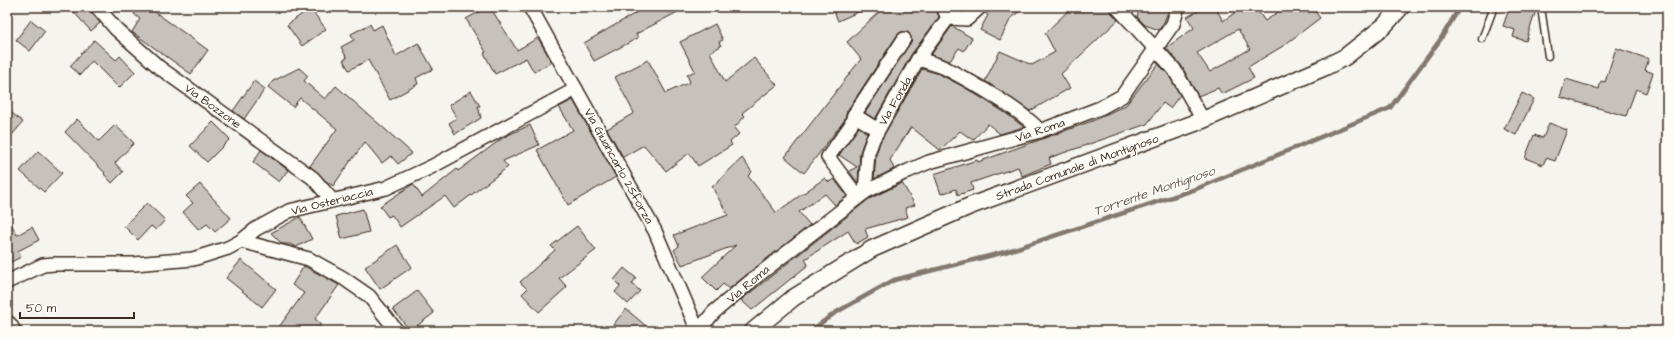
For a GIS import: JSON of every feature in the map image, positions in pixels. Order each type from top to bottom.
[{"type":"main road","points":[[7,326],[10,331]]},
{"type":"street","name":"Via Bozzone","points":[[97,7],[116,29],[160,68],[313,178],[332,200]]},
{"type":"street","name":"Via Giuancarlo 2Sforza","points":[[530,7],[655,231],[698,331]]},
{"type":"street","points":[[946,13],[967,19],[980,7]]},
{"type":"street","points":[[1117,7],[1174,69],[1203,120]]},
{"type":"street","name":"Via Roma","points":[[698,331],[714,312],[757,276],[862,195],[908,171],[929,162],[1040,131],[1100,108],[1122,96],[1173,24],[1178,7]]},
{"type":"street","name":"Strada Comunale di Montignoso","points":[[753,331],[793,298],[872,249],[970,206],[1203,120],[1345,57],[1384,26],[1401,7]]},
{"type":"street","name":"Via Fonda","points":[[862,195],[868,153],[878,130],[946,13]]},
{"type":"street","points":[[862,195],[828,156],[851,125],[854,115],[904,39]]},
{"type":"street","points":[[918,59],[943,67],[981,89],[1033,123],[1040,131]]},
{"type":"street","name":"Via Osteriaccia","points":[[7,282],[43,265],[134,264],[193,259],[228,248],[241,241],[256,229],[289,211],[386,188],[431,167],[576,88]]},
{"type":"street","points":[[854,115],[878,130]]},
{"type":"street","points":[[241,241],[309,259],[343,278],[369,296],[397,331]]},
{"type":"lane","points":[[1482,39],[1494,7]]},
{"type":"lane","points":[[1541,7],[1548,56]]},
{"type":"building","points":[[69,7],[87,7],[100,23],[91,31]]},
{"type":"building","points":[[138,7],[148,7],[208,50],[191,74],[132,32],[140,19],[134,14]]},
{"type":"building","points":[[490,7],[517,50],[538,38],[552,62],[534,72],[526,58],[495,74],[484,53],[486,52],[466,19]]},
{"type":"building","points":[[646,7],[687,7],[636,34],[638,38],[594,61],[584,43]]},
{"type":"building","points":[[832,7],[869,7],[838,21]]},
{"type":"building","points":[[884,7],[935,7],[939,17],[911,55],[875,119],[865,113],[912,40],[908,32],[901,32],[898,34],[847,111],[844,121],[804,173],[785,157],[861,59],[847,42]]},
{"type":"building","points":[[988,7],[1025,7],[1011,18],[1000,40],[980,30],[988,15],[985,13]]},
{"type":"building","points":[[1072,7],[1109,7],[1111,12],[1118,20],[1061,74],[1070,88],[1030,111],[985,81],[1000,51],[1032,65],[1055,52],[1045,33]]},
{"type":"building","points":[[1140,7],[1170,7],[1159,30],[1145,25],[1137,17]]},
{"type":"building","points":[[1205,7],[1215,7],[1223,21],[1243,7],[1255,7],[1265,21],[1285,7],[1312,7],[1320,18],[1283,46],[1248,67],[1254,78],[1222,94],[1218,88],[1198,96],[1181,65],[1166,48],[1194,28],[1187,17]],"holes":[[[1238,29],[1250,49],[1210,72],[1197,53]]]},
{"type":"building","points":[[1519,7],[1537,7],[1526,41],[1513,37],[1515,30],[1503,26],[1509,9],[1517,11]]},
{"type":"building","points":[[310,8],[326,29],[302,46],[287,25]]},
{"type":"building","points":[[31,20],[45,31],[30,51],[16,40]]},
{"type":"building","points":[[370,24],[373,30],[382,25],[396,56],[418,43],[433,69],[416,78],[418,84],[390,100],[368,60],[349,70],[343,60],[347,58],[341,47],[354,40],[351,34]]},
{"type":"building","points":[[715,24],[723,40],[719,42],[721,46],[710,52],[725,82],[754,58],[777,85],[742,113],[745,116],[734,128],[739,134],[730,142],[732,145],[698,166],[689,153],[666,171],[644,145],[623,157],[607,129],[634,113],[615,77],[648,60],[666,93],[690,82],[687,75],[695,71],[680,42]]},
{"type":"building","points":[[952,26],[972,38],[964,51],[959,48],[950,61],[931,55]]},
{"type":"building","points":[[94,40],[116,60],[120,56],[135,72],[119,88],[92,61],[80,75],[70,66]]},
{"type":"building","points":[[1616,48],[1649,59],[1645,70],[1653,73],[1646,93],[1636,89],[1626,116],[1560,97],[1566,79],[1599,89],[1601,81],[1605,82]]},
{"type":"building","points":[[1158,64],[1168,74],[1180,95],[1170,108],[1163,103],[1147,124],[1049,158],[1051,164],[1022,176],[1018,167],[971,183],[973,190],[958,195],[956,189],[941,194],[934,174],[977,160],[978,162],[1092,121],[1126,105]]},
{"type":"building","points":[[299,68],[308,76],[304,81],[325,99],[336,86],[412,153],[398,164],[391,156],[382,163],[365,142],[351,161],[350,160],[333,186],[326,181],[310,166],[337,129],[300,98],[293,107],[268,87],[273,81]]},
{"type":"building","points":[[922,69],[939,74],[964,87],[1004,112],[1024,127],[1000,134],[988,124],[973,140],[960,131],[940,150],[911,127],[890,160],[894,169],[874,179],[876,155],[880,142]]},
{"type":"building","points":[[254,81],[265,89],[244,119],[233,111]]},
{"type":"building","points":[[471,91],[480,106],[478,106],[481,118],[455,134],[449,123],[457,118],[449,105]]},
{"type":"building","points":[[1522,93],[1534,99],[1516,135],[1504,129]]},
{"type":"building","points":[[573,100],[616,177],[568,205],[537,150],[573,130],[559,107]]},
{"type":"building","points":[[7,109],[23,122],[7,141]]},
{"type":"building","points":[[77,119],[99,141],[115,125],[134,143],[115,163],[123,172],[112,183],[104,174],[105,173],[65,132]]},
{"type":"building","points":[[213,122],[230,139],[207,162],[190,146]]},
{"type":"building","points":[[1549,123],[1567,130],[1555,161],[1546,158],[1543,165],[1525,158],[1534,135],[1543,138]]},
{"type":"building","points":[[530,125],[539,145],[503,161],[508,167],[454,208],[445,196],[400,227],[392,215],[388,217],[380,206],[413,184],[422,197],[457,169],[458,171],[504,137]]},
{"type":"building","points":[[859,127],[867,133],[860,152],[858,183],[849,171],[857,167],[839,155]]},
{"type":"building","points":[[261,150],[288,170],[279,182],[253,162]]},
{"type":"building","points":[[38,151],[62,173],[44,192],[20,171]]},
{"type":"building","points":[[742,158],[752,172],[748,176],[776,212],[774,214],[825,178],[829,182],[834,179],[847,196],[835,205],[825,194],[799,212],[810,225],[729,289],[723,284],[716,291],[702,277],[736,245],[682,265],[674,250],[679,246],[674,235],[728,215],[712,187]]},
{"type":"building","points":[[902,183],[915,205],[905,208],[908,217],[865,229],[868,237],[856,244],[848,231],[805,259],[808,265],[752,310],[741,300],[869,199]]},
{"type":"building","points":[[200,184],[231,218],[215,232],[207,224],[199,230],[183,212],[193,203],[186,196]]},
{"type":"building","points":[[147,203],[165,220],[156,230],[151,226],[138,240],[124,226]]},
{"type":"building","points":[[363,209],[369,232],[342,239],[336,216]]},
{"type":"building","points":[[7,216],[17,235],[32,227],[39,240],[18,251],[21,257],[7,264]]},
{"type":"building","points":[[300,217],[312,239],[296,247],[289,244],[282,244],[271,233]]},
{"type":"building","points":[[577,226],[596,250],[559,278],[567,287],[539,312],[522,294],[527,289],[520,282],[555,250],[551,246]]},
{"type":"building","points":[[397,245],[412,267],[380,289],[365,267]]},
{"type":"building","points":[[241,260],[276,289],[262,307],[226,278]]},
{"type":"building","points":[[304,266],[339,285],[315,319],[321,324],[316,331],[276,331],[304,293],[292,285]]},
{"type":"building","points":[[624,268],[636,278],[632,284],[640,291],[628,304],[615,292],[620,286],[614,280]]},
{"type":"building","points":[[417,291],[434,313],[410,331],[393,309]]},
{"type":"building","points":[[626,309],[652,331],[608,331]]},
{"type":"waterway","name":"Torrente Montignoso","points":[[810,331],[835,313],[894,280],[1005,252],[1196,189],[1390,108],[1440,40],[1460,7]]}]
